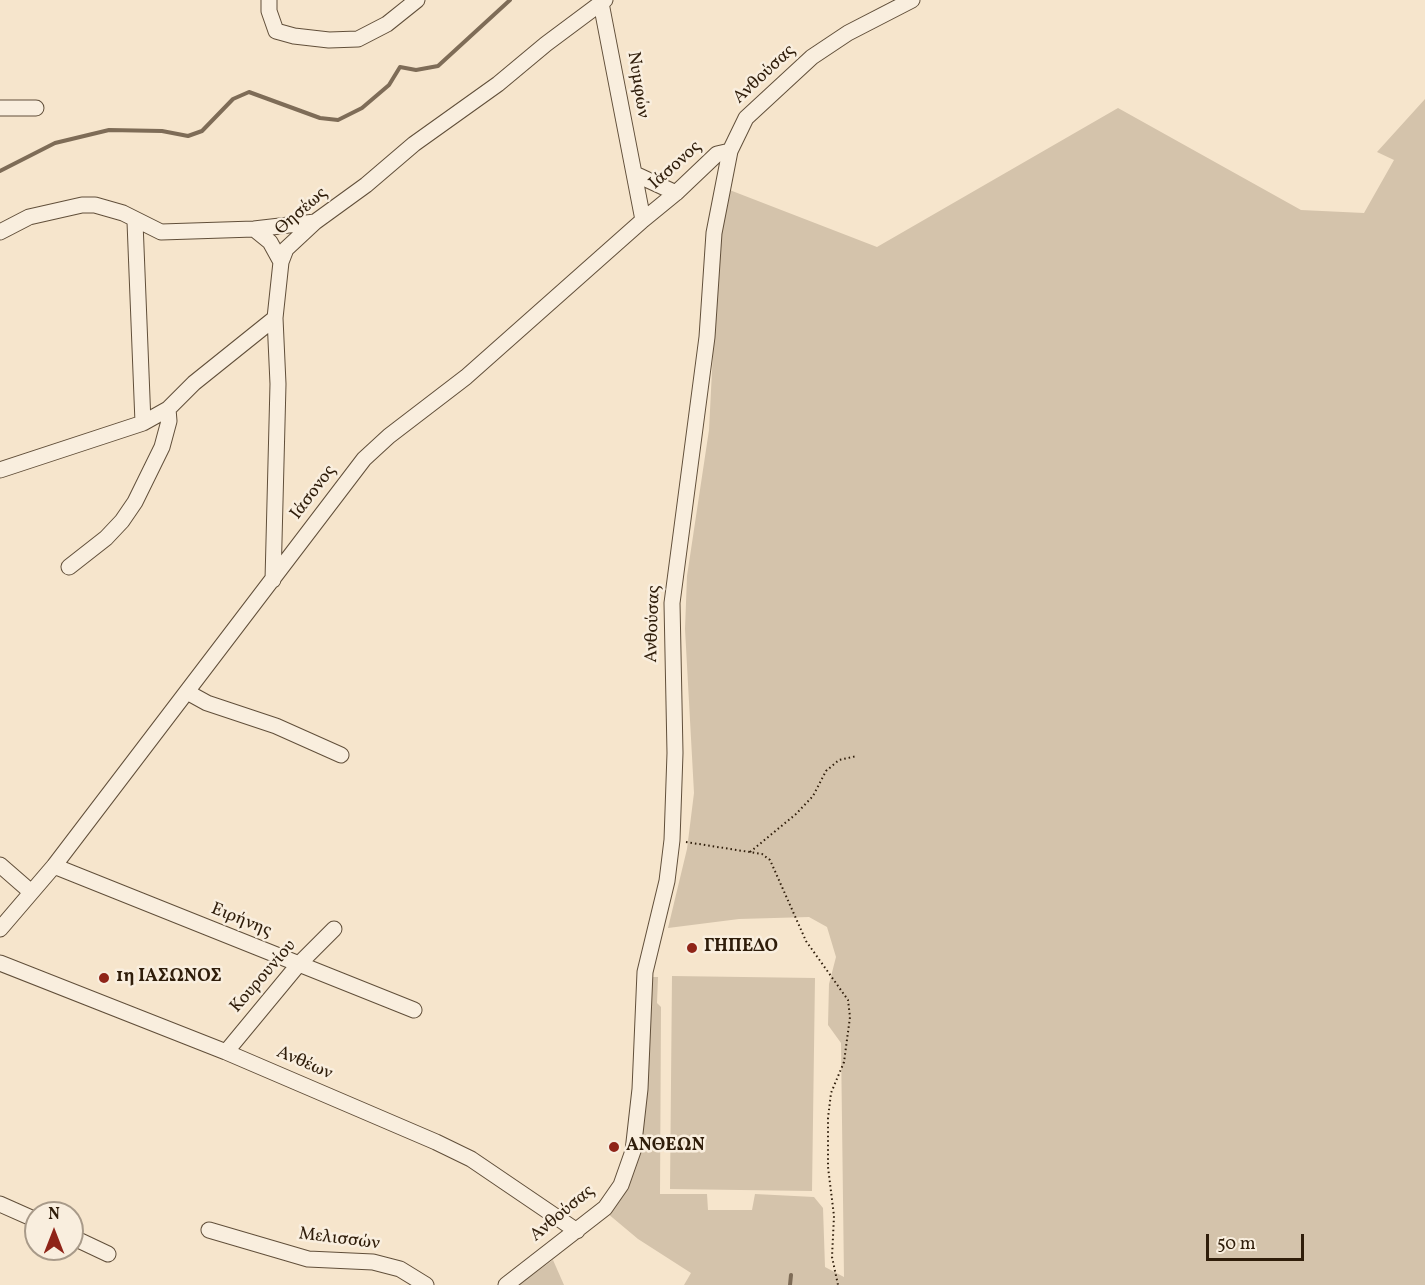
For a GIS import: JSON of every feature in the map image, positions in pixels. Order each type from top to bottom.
[{"type":"street","points":[[269,0],[269,11],[276,31],[294,36],[329,40],[358,39],[387,24],[417,0]]},
{"type":"street","name":"Ανθούσας","points":[[506,1285],[596,1216],[613,1197],[628,1171],[633,1150],[640,1089],[645,972],[667,881],[672,840],[675,753],[672,603],[701,383],[714,233],[730,151],[746,118],[812,57],[848,33],[912,0]]},
{"type":"street","name":"Νυμφών","points":[[603,1],[643,219]]},
{"type":"street","name":"Θησέως","points":[[273,580],[278,384],[275,318],[281,262],[286,249],[315,222],[603,1]]},
{"type":"street","points":[[0,108],[36,108]]},
{"type":"street","name":"Ιάσονος","points":[[0,929],[54,866],[364,459],[389,436],[466,377],[643,219],[676,194],[717,154],[730,151]]},
{"type":"street","points":[[635,174],[676,194]]},
{"type":"street","points":[[0,232],[29,217],[82,205],[95,205],[123,213],[135,222],[161,232],[254,229],[315,222]]},
{"type":"street","points":[[135,222],[144,423]]},
{"type":"street","points":[[254,229],[270,242],[281,262]]},
{"type":"street","points":[[0,470],[144,423],[168,409],[194,383],[275,318]]},
{"type":"street","points":[[69,567],[106,538],[135,502],[162,447],[169,421],[168,409]]},
{"type":"street","points":[[188,692],[207,703],[285,729],[341,755]]},
{"type":"street","points":[[0,865],[31,892]]},
{"type":"street","name":"Ειρήνης","points":[[54,866],[414,1010]]},
{"type":"street","name":"Κουρουνίου","points":[[226,1052],[298,965],[334,929]]},
{"type":"street","name":"Ανθέων","points":[[0,963],[226,1052],[471,1159],[577,1231]]},
{"type":"street","points":[[0,1204],[24,1215]]},
{"type":"street","name":"Μελισσών","points":[[209,1230],[308,1259],[373,1263],[400,1269],[426,1285]]},
{"type":"street","points":[[84,1243],[108,1254]]},
{"type":"path","points":[[750,852],[796,814],[813,796],[826,771],[839,760],[857,756]]},
{"type":"path","points":[[672,840],[762,854],[770,860],[806,941],[848,1000],[850,1017],[844,1062],[831,1093],[828,1118],[828,1167],[834,1216],[832,1257],[838,1285]]},
{"type":"shaded area","points":[[1425,99],[1425,1285],[684,1285],[691,1273],[638,1239],[607,1213],[627,1185],[648,983],[653,977],[658,977],[657,1003],[661,1007],[660,1194],[707,1194],[708,1210],[752,1210],[755,1194],[814,1197],[823,1208],[825,1267],[844,1277],[841,1043],[828,1025],[829,984],[836,957],[827,927],[809,917],[739,919],[668,928],[687,849],[694,793],[685,629],[687,576],[709,430],[717,272],[727,189],[877,247],[1118,108],[1301,210],[1364,213],[1394,160],[1377,152]]},
{"type":"shaded area","points":[[672,976],[815,978],[812,1191],[670,1189]]},
{"type":"shaded area","points":[[553,1260],[564,1285],[518,1285]]},
{"type":"waterway","points":[[0,171],[55,143],[109,130],[162,131],[188,136],[202,131],[233,99],[249,92],[320,118],[338,120],[362,108],[389,85],[400,67],[416,70],[438,66],[510,0]]},
{"type":"waterway","points":[[790,1285],[791,1275]]},
{"type":"place","name":"ΓΗΠΕΔΟ","points":[[692,948]]},
{"type":"place","name":"1η ΙΑΣΩΝΟΣ","points":[[104,978]]},
{"type":"place","name":"ΑΝΘΕΩΝ","points":[[614,1147]]}]
